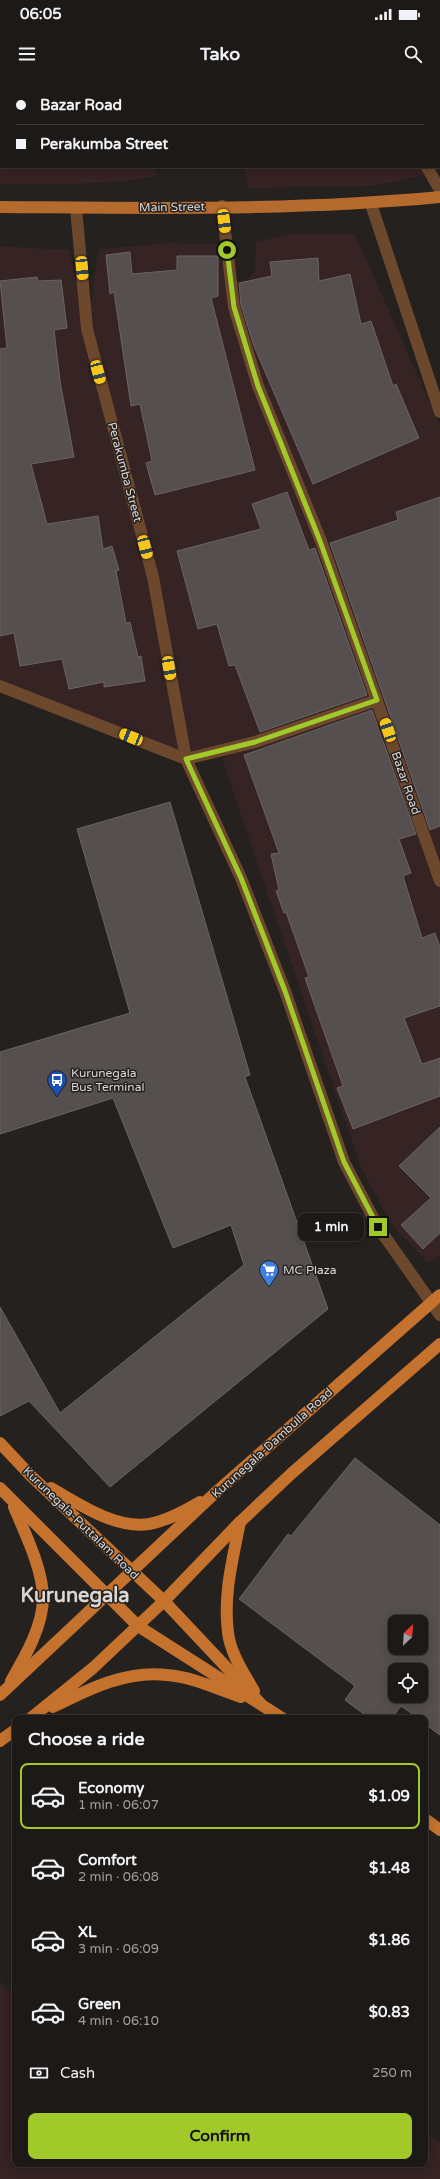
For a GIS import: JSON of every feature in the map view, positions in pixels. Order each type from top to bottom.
[{"type":"highway","name":"Kurunegala-Dambulla Road","points":[[2,1694],[214,1494],[436,1299]]},
{"type":"highway","points":[[34,1715],[93,1668],[164,1601],[240,1522],[292,1473],[440,1344]]},
{"type":"highway","name":"Kurunegala-Puttalam Road","points":[[0,1443],[31,1476],[164,1601],[261,1704]]},
{"type":"highway","points":[[31,1476],[83,1507],[128,1523],[148,1524],[167,1518],[214,1494]]},
{"type":"highway","points":[[0,1488],[12,1502],[138,1626],[278,1715]]},
{"type":"highway","points":[[2,1694],[26,1656],[35,1635],[43,1598],[32,1550],[12,1502]]},
{"type":"highway","points":[[240,1522],[227,1582],[228,1633],[236,1656],[261,1704]]},
{"type":"highway","points":[[36,1715],[96,1686],[136,1675],[168,1674],[193,1680],[261,1704]]},
{"type":"highway","points":[[0,1741],[12,1732]]},
{"type":"highway","points":[[428,1821],[440,1830]]},
{"type":"main road","name":"Main Street","points":[[0,207],[76,208],[371,204],[440,197]]},
{"type":"street","points":[[428,168],[440,190]]},
{"type":"street","points":[[371,204],[440,412]]},
{"type":"street","name":"Bazar Road","points":[[222,206],[234,307],[258,386],[320,541],[440,881]]},
{"type":"street","name":"Perakumba Street","points":[[76,208],[87,329],[153,577],[186,759],[244,885],[285,991],[344,1162],[378,1227],[436,1299],[440,1315]]},
{"type":"street","points":[[0,686],[186,759],[255,742],[377,700]]},
{"type":"shaded area","points":[[0,168],[155,168],[159,175],[135,180],[78,184],[0,184]]},
{"type":"shaded area","points":[[244,168],[422,168],[426,175],[371,186],[248,188]]},
{"type":"shaded area","points":[[289,234],[355,234],[440,425],[440,1256],[428,1263],[392,1225],[361,1168],[222,759],[252,743],[186,759],[0,684],[0,246],[69,250],[87,327],[99,249],[168,243],[218,244],[234,307],[255,269],[256,242]]},
{"type":"shaded area","points":[[0,1983],[8,1991],[12,1988],[12,2167],[428,2167],[428,2133],[440,2144],[440,2179],[0,2179]]},
{"type":"building","points":[[130,252],[132,274],[177,270],[177,256],[218,256],[218,296],[211,298],[255,470],[155,495],[146,463],[152,461],[140,404],[131,406],[114,292],[110,294],[106,255]]},
{"type":"building","points":[[318,258],[319,281],[350,274],[361,324],[371,321],[393,386],[396,384],[419,438],[313,484],[254,346],[241,305],[239,283],[272,276],[270,262]]},
{"type":"building","points":[[37,277],[38,281],[61,280],[67,328],[54,330],[60,381],[74,457],[31,464],[47,524],[98,516],[103,549],[112,546],[119,570],[116,571],[126,623],[130,622],[138,657],[141,656],[145,681],[104,687],[104,682],[69,689],[62,659],[20,666],[14,633],[0,636],[0,349],[7,348],[0,281]]},
{"type":"building","points":[[287,492],[309,550],[315,548],[367,695],[260,732],[235,665],[229,666],[217,624],[198,629],[177,551],[261,529],[252,504]]},
{"type":"building","points":[[440,497],[440,826],[430,830],[330,543],[398,520],[396,512]]},
{"type":"building","points":[[372,710],[416,834],[399,839],[411,873],[403,876],[422,938],[435,933],[440,947],[440,1006],[404,1018],[422,1064],[440,1058],[440,1096],[353,1129],[337,1088],[343,1086],[305,978],[309,977],[286,912],[284,913],[276,891],[279,890],[271,854],[279,853],[244,755]]},
{"type":"building","points":[[170,802],[250,1075],[245,1077],[328,1309],[110,1487],[29,1401],[0,1416],[0,1307],[60,1413],[244,1265],[231,1225],[173,1248],[113,1098],[0,1134],[0,1052],[130,1013],[77,829]]},
{"type":"building","points":[[440,1127],[440,1233],[423,1249],[401,1225],[431,1198],[399,1166]]},
{"type":"building","points":[[355,1458],[440,1525],[440,1735],[428,1726],[428,1715],[414,1715],[401,1706],[394,1715],[365,1715],[345,1700],[355,1686],[239,1599],[288,1534],[291,1536]]},
{"type":"place","name":"Kurunegala Bus Terminal","points":[[57,1097]]},
{"type":"place","name":"MC Plaza","points":[[269,1287]]},
{"type":"district","name":"Kurunegala","points":[[75,1595]]},
{"type":"route","points":[[227,250],[234,307],[258,386],[320,541],[377,700],[255,742],[186,759],[241,878],[285,991],[344,1162],[378,1227]]}]
